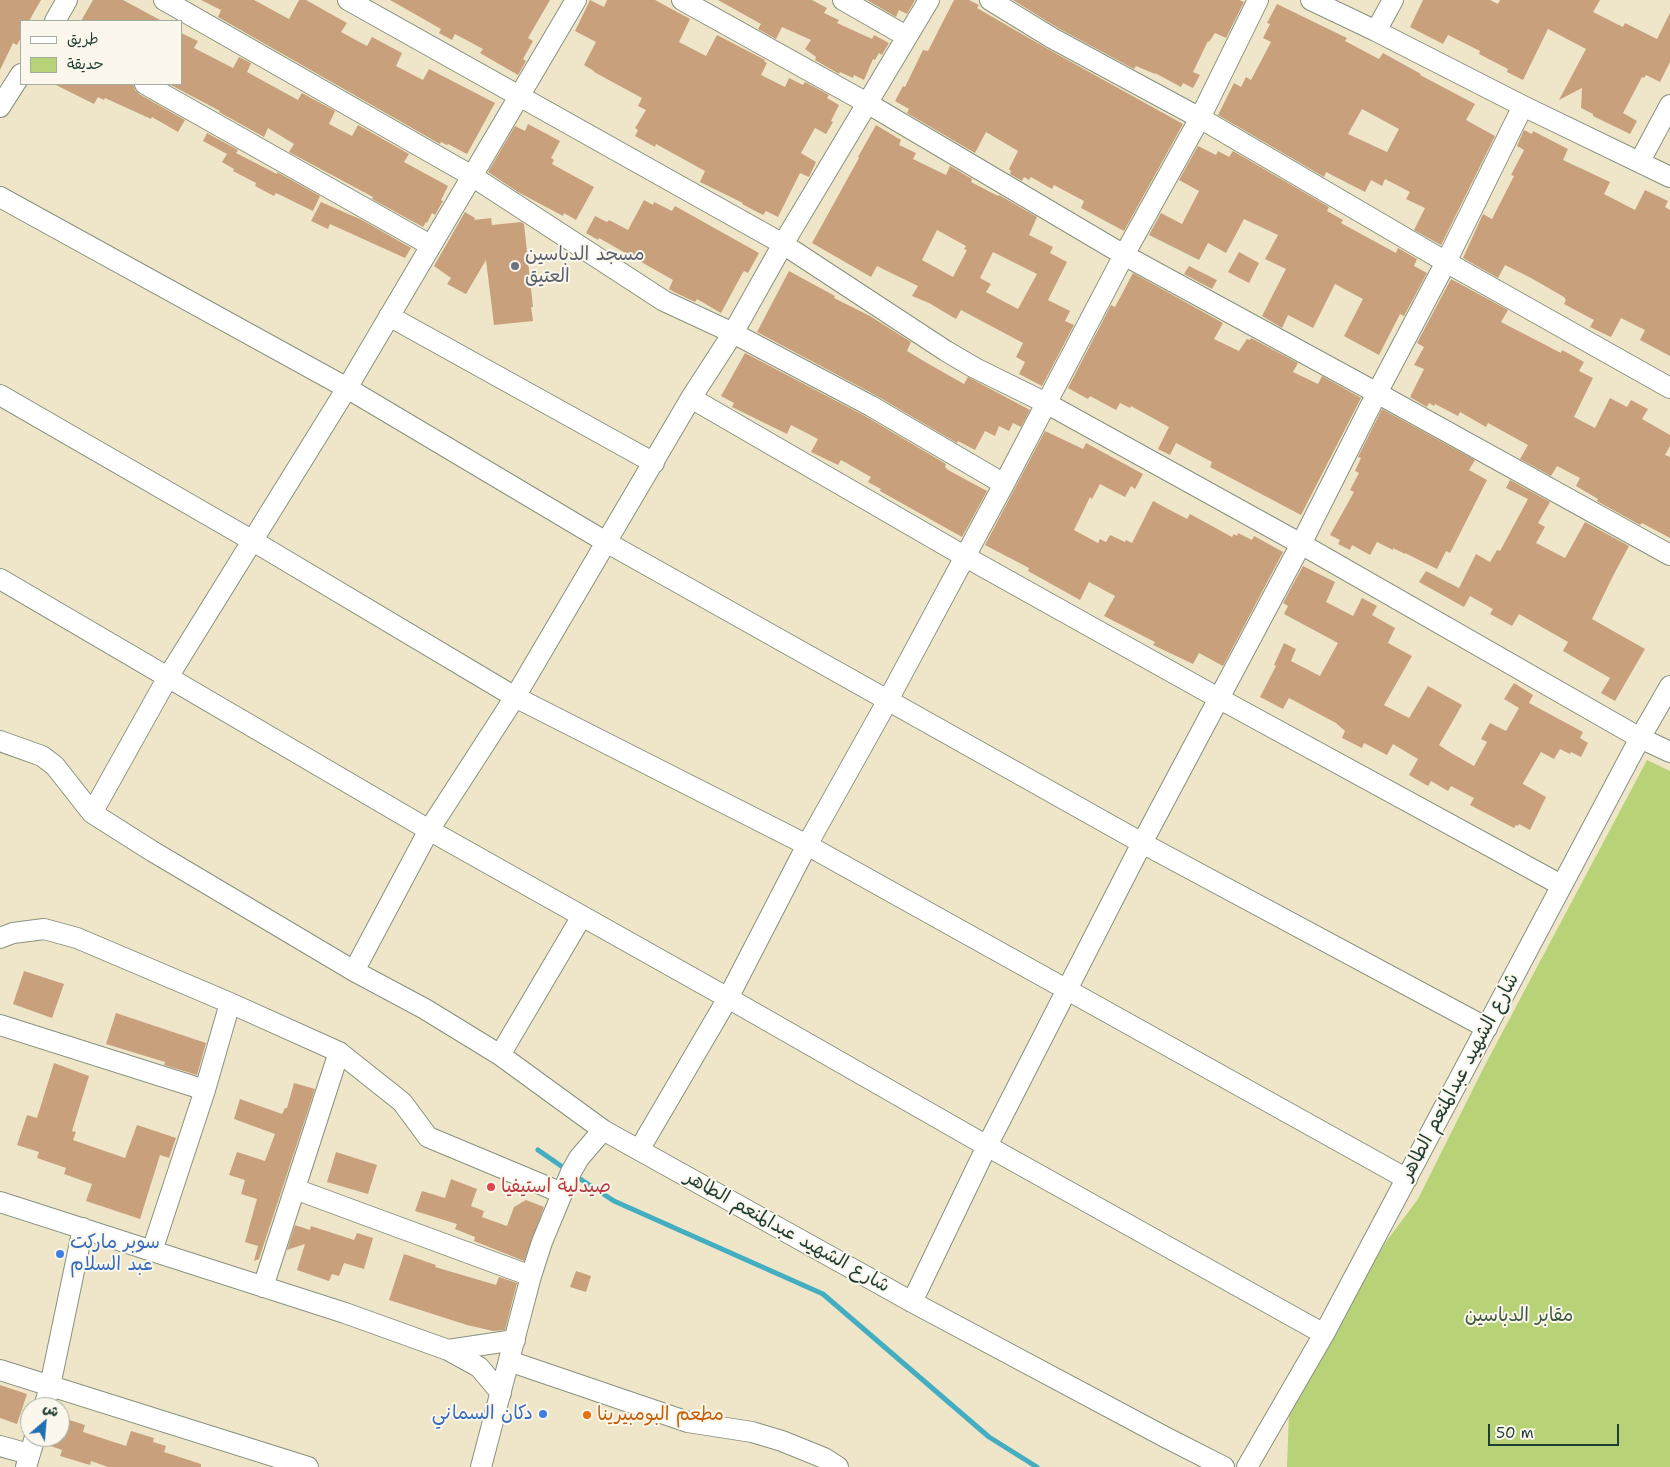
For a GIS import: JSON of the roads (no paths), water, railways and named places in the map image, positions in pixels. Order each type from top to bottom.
[{"type":"street","points":[[56,20],[67,0]]},
{"type":"street","points":[[164,0],[472,176],[664,301],[733,333],[871,406],[1004,484]]},
{"type":"street","points":[[348,0],[783,244],[975,368],[1046,403],[1301,544],[1640,738],[1670,752]]},
{"type":"street","points":[[92,813],[168,677],[347,388],[576,0]]},
{"type":"street","points":[[682,0],[867,103],[1124,256],[1670,555]]},
{"type":"street","points":[[843,0],[906,36]]},
{"type":"street","points":[[354,971],[429,830],[515,697],[691,398],[733,333],[783,244],[929,0]]},
{"type":"street","points":[[990,0],[1052,38],[1200,118],[1446,262],[1670,388]]},
{"type":"street","points":[[639,1150],[728,998],[807,846],[888,700],[1124,256],[1200,118],[1258,0]]},
{"type":"street","points":[[1311,0],[1670,177]]},
{"type":"street","points":[[1376,31],[1393,0]]},
{"type":"street","points":[[0,107],[20,76]]},
{"type":"street","points":[[147,85],[430,245]]},
{"type":"street","points":[[1640,161],[1670,105]]},
{"type":"street","points":[[912,1302],[986,1146],[1142,843],[1301,544],[1446,262],[1523,106]]},
{"type":"street","points":[[0,197],[347,388],[606,542],[1142,843],[1487,1028]]},
{"type":"street","points":[[389,316],[654,463]]},
{"type":"street","points":[[0,395],[253,541],[515,697],[807,846],[1406,1179]]},
{"type":"street","points":[[691,398],[964,556],[1220,699],[1561,885]]},
{"type":"street","points":[[0,579],[429,830],[986,1146],[1324,1334]]},
{"type":"street","name":"شارع الشهيد عبدالمنعم الطاهر","points":[[1247,1467],[1324,1334],[1561,885],[1670,686]]},
{"type":"street","name":"شارع الشهيد عبدالمنعم الطاهر","points":[[0,741],[42,756],[55,766],[92,813],[152,851],[354,971],[424,1009],[500,1055],[603,1130],[912,1302],[1224,1467]]},
{"type":"street","points":[[500,1055],[582,916]]},
{"type":"street","points":[[0,938],[13,933],[44,929],[77,938],[339,1052],[402,1102],[428,1137],[562,1193]]},
{"type":"street","points":[[152,1251],[205,1090],[230,1003]]},
{"type":"street","points":[[0,1024],[205,1090]]},
{"type":"street","points":[[263,1287],[339,1052]]},
{"type":"street","points":[[485,1466],[509,1361],[531,1276],[542,1242],[579,1158],[603,1130]]},
{"type":"street","points":[[296,1189],[531,1276]]},
{"type":"street","points":[[0,1202],[345,1313],[448,1350],[479,1367],[501,1393]]},
{"type":"street","points":[[47,1397],[84,1228]]},
{"type":"street","points":[[448,1350],[515,1340]]},
{"type":"street","points":[[509,1361],[688,1422],[752,1432],[782,1440],[824,1458],[838,1467]]},
{"type":"street","points":[[0,1370],[308,1467]]},
{"type":"street","points":[[0,1446],[30,1453]]},
{"type":"waterway","points":[[538,1150],[567,1170]]},
{"type":"waterway","points":[[574,1175],[614,1201],[823,1294],[989,1437],[1037,1467]]},
{"type":"place","name":"مسجد الدباسين العتيق","points":[[515,266]]},
{"type":"place","name":"صيدلية استيفيا","points":[[491,1187]]},
{"type":"place","name":"سوبر ماركت عبد السلام","points":[[60,1254]]},
{"type":"place","name":"دكان السماني","points":[[543,1414]]},
{"type":"place","name":"مطعم البومبيرينا","points":[[587,1415]]},
{"type":"park label","name":"مقابر الدباسين","points":[[1519,1316]]}]
